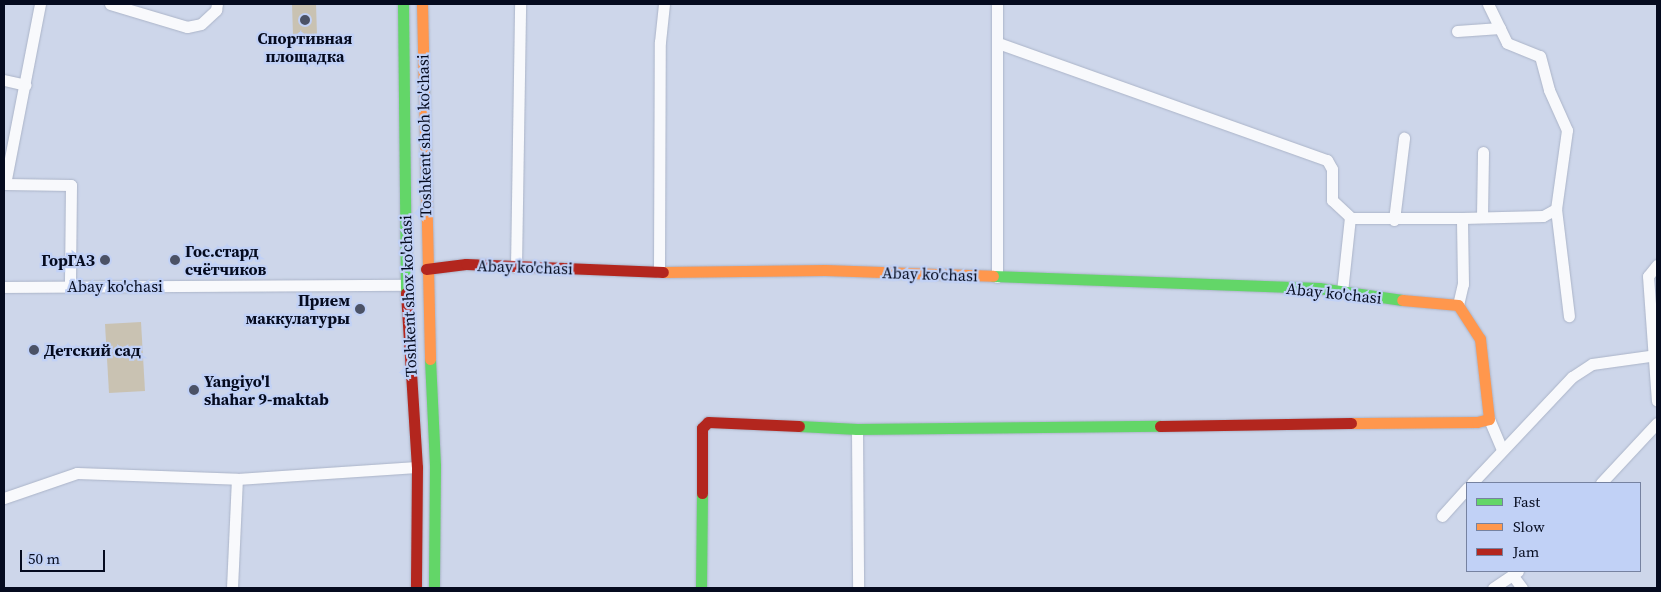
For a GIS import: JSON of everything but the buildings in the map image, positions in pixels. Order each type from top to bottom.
[{"type":"street","points":[[40,4],[5,184],[70,185],[70,286]]},
{"type":"street","points":[[110,4],[186,27],[201,24],[216,10],[217,4]]},
{"type":"street","name":"Toshkent shox ko'chasi","points":[[403,4],[406,285],[417,467],[416,588]]},
{"type":"street","name":"Toshkent shoh ko'chasi","points":[[422,4],[426,269]]},
{"type":"street","points":[[516,267],[520,4]]},
{"type":"street","points":[[659,272],[660,42],[664,4]]},
{"type":"street","points":[[997,4],[997,277]]},
{"type":"street","points":[[1488,4],[1507,42],[1540,56],[1549,90],[1568,130],[1556,209],[1569,316]]},
{"type":"street","points":[[1457,30],[1500,28]]},
{"type":"street","points":[[998,44],[1327,160],[1332,169],[1332,200],[1350,217],[1394,220],[1543,216],[1556,209]]},
{"type":"street","points":[[4,80],[25,85]]},
{"type":"street","points":[[1394,220],[1404,138]]},
{"type":"street","points":[[1482,217],[1483,152]]},
{"type":"street","points":[[1342,292],[1350,217]]},
{"type":"street","points":[[1462,218],[1463,284],[1458,305],[1480,339],[1489,419],[1502,450]]},
{"type":"street","name":"Abay ko'chasi","points":[[406,269],[426,269],[466,264],[659,272],[826,270],[1319,288],[1433,305],[1458,305]]},
{"type":"street","points":[[1657,266],[1648,276],[1656,355],[1657,401]]},
{"type":"street","name":"Toshkent shox ko'chasi","points":[[426,269],[435,466],[434,588]]},
{"type":"street","points":[[406,285],[427,286]]},
{"type":"street","name":"Abay ko'chasi","points":[[4,287],[406,285]]},
{"type":"street","points":[[1473,482],[1502,450],[1533,422],[1572,377],[1592,364],[1656,355]]},
{"type":"street","points":[[701,588],[703,425],[708,422],[857,429],[1489,419]]},
{"type":"street","points":[[1601,482],[1657,423]]},
{"type":"street","points":[[857,429],[858,588]]},
{"type":"street","points":[[4,498],[77,473],[237,479],[417,467]]},
{"type":"street","points":[[232,588],[237,479]]},
{"type":"street","points":[[1442,516],[1466,489]]},
{"type":"street","points":[[1493,588],[1516,573],[1522,588]]},
{"type":"shaded area","name":"Спортивная площадка","points":[[292,4],[316,4],[317,36],[293,36]]},
{"type":"shaded area","points":[[141,322],[145,391],[109,393],[105,324]]},
{"type":"traffic: fast","points":[[403,4],[406,293]]},
{"type":"traffic: fast","points":[[993,276],[1319,288],[1402,300]]},
{"type":"traffic: fast","points":[[430,359],[435,466],[434,588]]},
{"type":"traffic: fast","points":[[799,426],[857,429],[1160,426]]},
{"type":"traffic: fast","points":[[701,588],[702,493]]},
{"type":"traffic: slow","points":[[422,4],[430,359]]},
{"type":"traffic: slow","points":[[663,272],[825,270],[993,276]]},
{"type":"traffic: slow","points":[[1351,423],[1477,422],[1489,419],[1480,339],[1458,305],[1402,300]]},
{"type":"traffic: jam","points":[[426,269],[466,264],[663,272]]},
{"type":"traffic: jam","points":[[406,293],[417,467],[416,588]]},
{"type":"traffic: jam","points":[[702,493],[702,428],[708,422],[799,426]]},
{"type":"traffic: jam","points":[[1160,426],[1351,423]]},
{"type":"place","name":"Спортивная площадка","points":[[305,20]]},
{"type":"place","name":"ГорГАЗ","points":[[105,260]]},
{"type":"place","name":"Гос.стард счётчиков","points":[[175,260]]},
{"type":"place","name":"Прием маккулатуры","points":[[360,309]]},
{"type":"place","name":"Детский сад","points":[[34,350]]},
{"type":"place","name":"Yangiyo'l shahar 9-maktab","points":[[194,390]]}]
